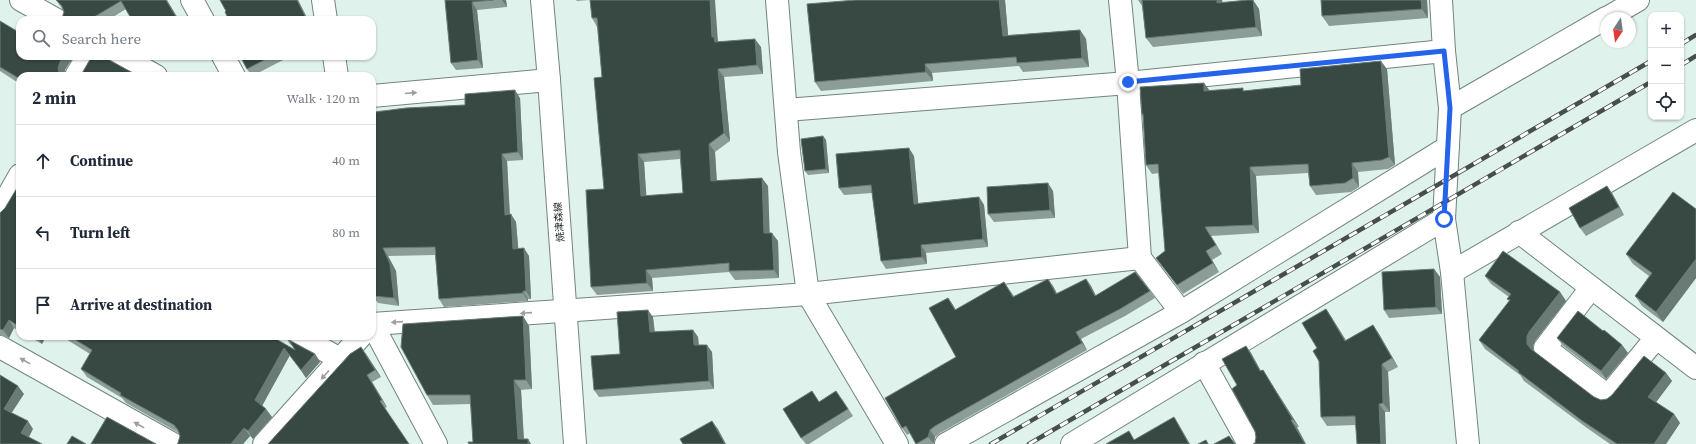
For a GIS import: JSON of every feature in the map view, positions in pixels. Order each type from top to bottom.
[{"type":"street","points":[[21,0],[50,16]]},
{"type":"street","points":[[192,0],[201,16]]},
{"type":"street","points":[[323,0],[325,16]]},
{"type":"street","name":"焼津森線","points":[[542,0],[575,444]]},
{"type":"street","points":[[777,0],[789,152],[808,294],[896,444]]},
{"type":"street","points":[[1120,0],[1128,82],[1140,258],[1181,312]]},
{"type":"street","points":[[1441,0],[1444,51],[1450,108],[1444,219],[1452,272],[1468,444]]},
{"type":"street","points":[[1617,12],[1638,0]]},
{"type":"street","points":[[1450,108],[1600,21]]},
{"type":"street","points":[[786,110],[1128,82],[1444,51]]},
{"type":"street","points":[[78,72],[86,60]]},
{"type":"street","points":[[128,60],[149,72]]},
{"type":"street","points":[[225,60],[232,72]]},
{"type":"street","points":[[335,60],[336,72]]},
{"type":"street","points":[[376,96],[549,80]]},
{"type":"street","points":[[1452,272],[1696,130]]},
{"type":"street","points":[[946,444],[1181,312],[1448,147]]},
{"type":"street","points":[[0,210],[16,182]]},
{"type":"street","points":[[1072,444],[1444,219]]},
{"type":"street","points":[[1519,232],[1696,368]]},
{"type":"street","points":[[376,324],[808,294],[1140,258]]},
{"type":"street","points":[[1591,288],[1545,348],[1608,396],[1656,338]]},
{"type":"street","points":[[376,332],[436,444]]},
{"type":"street","points":[[306,340],[340,359]]},
{"type":"street","points":[[264,444],[357,340]]},
{"type":"street","points":[[0,347],[173,444]]},
{"type":"street","points":[[1204,363],[1249,444]]},
{"type":"building","points":[[56,0],[166,0],[176,16],[130,16],[121,1],[96,16],[62,16],[64,12],[62,6]]},
{"type":"building","points":[[220,0],[297,0],[305,16],[227,16]]},
{"type":"building","points":[[445,0],[494,0],[472,2],[478,60],[451,63]]},
{"type":"building","points":[[590,0],[710,0],[712,37],[714,37],[715,42],[755,39],[757,65],[718,69],[724,133],[709,144],[711,181],[762,178],[764,233],[772,233],[774,270],[729,271],[729,263],[646,270],[647,283],[591,287],[586,190],[604,189],[594,78],[602,77],[597,18],[592,18]],"holes":[[[680,150],[683,193],[641,196],[638,154]]]},
{"type":"building","points":[[856,0],[999,0],[1003,36],[1080,30],[1082,58],[1017,63],[1016,57],[925,64],[926,72],[815,82],[807,4]]},
{"type":"building","points":[[1142,0],[1217,0],[1217,3],[1253,0],[1256,27],[1146,38]]},
{"type":"building","points":[[1321,0],[1421,0],[1422,9],[1322,16]]},
{"type":"building","points":[[0,21],[16,31],[16,60],[61,60],[58,68],[59,72],[16,72],[16,77],[0,67]]},
{"type":"building","points":[[90,60],[109,60],[131,72],[83,72]]},
{"type":"building","points":[[242,60],[264,60],[247,69]]},
{"type":"building","points":[[1381,61],[1389,157],[1382,160],[1352,163],[1353,178],[1345,183],[1310,186],[1308,164],[1250,167],[1253,225],[1205,227],[1216,245],[1206,251],[1213,263],[1177,285],[1156,258],[1165,251],[1158,164],[1146,165],[1140,87],[1204,83],[1204,91],[1243,88],[1243,91],[1301,85],[1300,69]]},
{"type":"building","points":[[515,90],[518,152],[502,154],[505,215],[511,214],[513,249],[524,248],[526,291],[523,291],[523,293],[439,299],[435,247],[383,248],[390,264],[394,298],[376,296],[376,112],[406,108],[465,105],[465,94]]},
{"type":"building","points":[[823,136],[826,169],[805,171],[801,139]]},
{"type":"building","points":[[909,148],[914,204],[979,197],[983,239],[921,245],[922,257],[881,261],[871,185],[839,188],[836,154]]},
{"type":"building","points":[[1048,183],[1050,210],[988,214],[987,187]]},
{"type":"building","points":[[1607,186],[1619,207],[1580,228],[1569,208]]},
{"type":"building","points":[[16,190],[16,324],[9,320],[3,330],[0,329],[0,213],[5,208]]},
{"type":"building","points":[[1673,192],[1696,209],[1696,259],[1656,312],[1635,296],[1652,273],[1626,254]]},
{"type":"building","points":[[1503,251],[1560,292],[1529,332],[1527,344],[1531,349],[1594,397],[1601,400],[1607,399],[1612,395],[1644,356],[1666,373],[1648,397],[1674,414],[1654,444],[1617,444],[1581,420],[1479,340],[1510,300],[1507,299],[1511,294],[1485,276]]},
{"type":"building","points":[[1434,269],[1436,307],[1384,310],[1382,272]]},
{"type":"building","points":[[1135,272],[1150,291],[1120,309],[1076,332],[1082,343],[935,426],[930,430],[928,437],[916,444],[906,426],[902,428],[885,398],[956,357],[929,308],[948,298],[955,310],[1004,282],[1013,297],[1048,279],[1056,294],[1086,279],[1095,296]]},
{"type":"building","points":[[1326,309],[1345,341],[1373,325],[1392,358],[1382,364],[1383,403],[1379,404],[1381,444],[1357,444],[1355,416],[1321,417],[1319,361],[1313,351],[1317,348],[1302,323]]},
{"type":"building","points":[[648,310],[650,332],[693,330],[694,345],[707,345],[709,381],[594,390],[591,356],[620,354],[617,312]]},
{"type":"building","points":[[1578,311],[1622,345],[1601,371],[1557,338]]},
{"type":"building","points":[[523,316],[526,380],[514,380],[518,439],[528,439],[528,444],[469,444],[468,442],[473,442],[470,395],[427,395],[401,347],[403,324]]},
{"type":"building","points":[[76,340],[278,340],[295,350],[289,340],[315,354],[301,370],[284,348],[255,400],[266,409],[248,431],[244,428],[231,444],[177,444],[180,436],[174,425],[120,395],[121,393],[81,369],[92,350]]},
{"type":"building","points":[[1246,346],[1260,371],[1263,370],[1293,420],[1291,420],[1305,444],[1253,444],[1255,443],[1256,437],[1255,431],[1232,389],[1237,385],[1222,359]]},
{"type":"building","points":[[361,347],[375,370],[367,375],[382,400],[380,401],[409,444],[268,444],[350,354]]},
{"type":"building","points":[[0,375],[18,386],[4,409],[28,421],[21,433],[42,444],[0,444]]},
{"type":"building","points":[[812,391],[819,402],[836,391],[848,409],[801,438],[783,409]]},
{"type":"building","points":[[107,417],[156,444],[91,444]]},
{"type":"building","points":[[1174,417],[1189,444],[1106,444],[1129,431],[1134,440]]},
{"type":"building","points":[[712,421],[725,444],[683,444],[680,439]]},
{"type":"building","points":[[72,436],[86,444],[67,444]]},
{"type":"building","points":[[1229,436],[1235,444],[1214,444]]},
{"type":"building","points":[[1206,440],[1208,444],[1198,444]]},
{"type":"railway","points":[[1684,42],[1696,35]]},
{"type":"railway","points":[[1684,63],[1696,56]]},
{"type":"railway","points":[[991,444],[1648,63]]},
{"type":"railway","points":[[1029,444],[1648,84]]},
{"type":"route","points":[[1128,82],[1444,51],[1450,108],[1444,219]]}]
